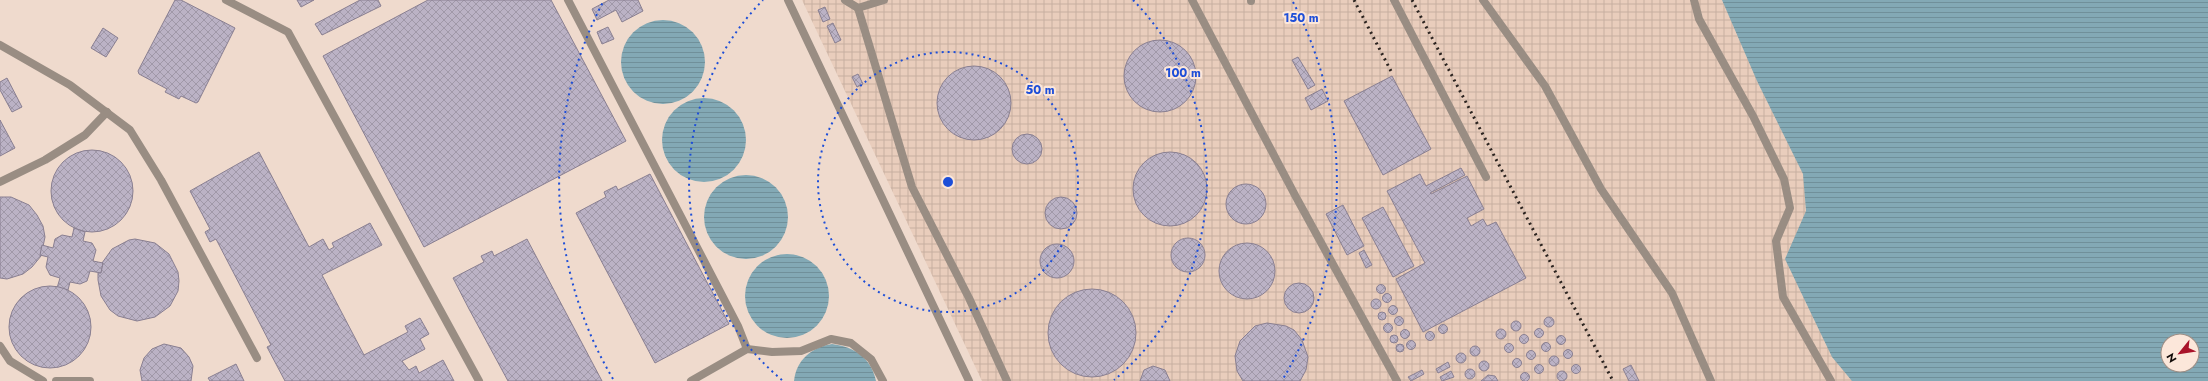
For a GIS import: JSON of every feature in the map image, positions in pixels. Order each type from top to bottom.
[{"type":"lane","points":[[226,0],[288,32],[479,381]]},
{"type":"lane","points":[[568,0],[738,326],[747,349]]},
{"type":"lane","points":[[788,0],[969,381]]},
{"type":"lane","points":[[845,0],[858,8],[912,187],[969,298],[1007,381]]},
{"type":"lane","points":[[858,8],[884,0]]},
{"type":"lane","points":[[1192,0],[1296,197],[1397,381]]},
{"type":"lane","points":[[1394,0],[1486,177]]},
{"type":"lane","points":[[1483,0],[1545,86],[1601,189],[1672,293],[1711,381]]},
{"type":"lane","points":[[1694,0],[1699,18],[1753,116],[1784,179],[1790,208],[1776,241],[1783,297],[1831,381]]},
{"type":"lane","points":[[0,45],[70,85],[130,130],[162,180],[257,358]]},
{"type":"lane","points":[[0,182],[45,160],[85,134],[106,112]]},
{"type":"lane","points":[[691,381],[747,349],[772,352],[801,351],[831,339],[851,343],[871,359],[883,381]]},
{"type":"lane","points":[[0,346],[10,362],[42,381]]},
{"type":"lane","points":[[56,381],[90,381]]},
{"type":"shaded area","points":[[802,0],[2208,0],[2208,381],[982,381]]},
{"type":"water","points":[[1722,0],[2208,0],[2208,381],[1852,381],[1832,357],[1785,259],[1806,211],[1803,174],[1757,81]]},
{"type":"water","points":[[663,20],[679,23],[693,32],[702,46],[705,62],[702,78],[693,92],[679,101],[663,104],[647,101],[633,92],[624,78],[621,62],[624,46],[633,32],[647,23]]},
{"type":"water","points":[[704,98],[720,101],[734,110],[743,124],[746,140],[743,156],[734,170],[720,179],[704,182],[688,179],[674,170],[665,156],[662,140],[665,124],[674,110],[688,101]]},
{"type":"water","points":[[746,175],[762,178],[776,187],[785,201],[788,217],[785,233],[776,247],[762,256],[746,259],[730,256],[716,247],[707,233],[704,217],[707,201],[716,187],[730,178]]},
{"type":"water","points":[[787,254],[803,257],[817,266],[826,280],[829,296],[826,312],[817,326],[803,335],[787,338],[771,335],[757,326],[748,312],[745,296],[748,280],[757,266],[771,257]]},
{"type":"water","points":[[832,344],[848,348],[861,355],[870,366],[876,381],[794,381],[798,367],[806,356],[818,348]]},
{"type":"building","points":[[175,0],[181,0],[235,28],[198,102],[196,103],[181,96],[179,99],[165,92],[167,89],[139,74],[138,71]]},
{"type":"building","points":[[297,0],[314,0],[301,7]]},
{"type":"building","points":[[360,0],[378,0],[381,6],[322,35],[315,24]]},
{"type":"building","points":[[428,0],[551,0],[626,141],[424,247],[323,56]]},
{"type":"building","points":[[609,0],[638,0],[643,11],[622,22],[616,10],[597,20],[592,9]]},
{"type":"building","points":[[825,7],[830,19],[823,22],[818,10]]},
{"type":"building","points":[[833,23],[841,40],[835,43],[827,26]]},
{"type":"building","points":[[608,27],[614,39],[602,44],[597,32]]},
{"type":"building","points":[[103,28],[118,38],[106,57],[91,48]]},
{"type":"building","points":[[1160,40],[1174,43],[1186,50],[1193,62],[1196,76],[1193,90],[1186,102],[1174,109],[1160,112],[1146,109],[1134,102],[1127,90],[1124,76],[1127,62],[1134,50],[1146,43]]},
{"type":"building","points":[[1298,57],[1315,85],[1308,89],[1292,60]]},
{"type":"building","points":[[974,66],[988,69],[1000,77],[1008,89],[1011,103],[1008,117],[1000,129],[988,137],[974,140],[960,137],[948,129],[940,117],[937,103],[940,89],[948,77],[960,69]]},
{"type":"building","points":[[858,74],[863,84],[857,87],[852,77]]},
{"type":"building","points":[[1392,76],[1431,149],[1383,175],[1344,101]]},
{"type":"building","points":[[7,78],[22,107],[12,112],[0,90],[0,82]]},
{"type":"building","points":[[1322,89],[1328,101],[1311,110],[1305,98]]},
{"type":"building","points":[[0,120],[15,148],[0,156]]},
{"type":"building","points":[[1027,134],[1038,138],[1042,149],[1038,160],[1027,164],[1016,160],[1012,149],[1016,138]]},
{"type":"building","points":[[92,150],[108,153],[121,162],[130,175],[133,191],[130,207],[121,220],[108,229],[92,232],[76,229],[63,220],[54,207],[51,191],[54,175],[63,162],[76,153]]},
{"type":"building","points":[[259,152],[309,247],[323,239],[329,250],[334,247],[332,243],[370,223],[382,245],[322,275],[364,355],[408,332],[405,326],[420,318],[429,334],[420,339],[425,349],[402,361],[409,370],[416,366],[419,373],[443,360],[454,381],[285,381],[267,347],[271,345],[216,239],[210,242],[205,232],[210,229],[190,191]]},
{"type":"building","points":[[1170,152],[1184,155],[1196,163],[1204,175],[1207,189],[1204,203],[1196,215],[1184,223],[1170,226],[1156,223],[1144,215],[1136,203],[1133,189],[1136,175],[1144,163],[1156,155]]},
{"type":"building","points":[[1461,168],[1465,175],[1430,193],[1431,194],[1467,176],[1484,209],[1467,218],[1471,226],[1483,219],[1487,226],[1496,222],[1526,278],[1423,332],[1396,279],[1425,263],[1387,191],[1420,174],[1426,186]]},
{"type":"building","points":[[650,174],[729,324],[655,363],[576,213],[606,197],[604,192],[616,186],[618,190]]},
{"type":"building","points":[[1246,184],[1257,187],[1263,193],[1266,204],[1263,215],[1257,221],[1246,224],[1235,221],[1229,215],[1226,204],[1229,193],[1235,187]]},
{"type":"building","points":[[0,197],[11,197],[29,205],[43,226],[45,237],[41,256],[32,267],[23,274],[7,279],[0,278]]},
{"type":"building","points":[[1061,197],[1070,200],[1074,204],[1077,213],[1074,222],[1070,226],[1061,229],[1052,226],[1048,222],[1045,213],[1048,204],[1052,200]]},
{"type":"building","points":[[1343,205],[1364,246],[1347,255],[1326,214]]},
{"type":"building","points":[[1383,207],[1414,266],[1393,277],[1362,218]]},
{"type":"building","points":[[74,228],[85,232],[83,241],[92,243],[96,250],[93,261],[103,263],[101,273],[90,271],[87,281],[80,284],[70,282],[68,290],[57,288],[60,278],[50,275],[46,267],[48,257],[40,255],[42,245],[53,248],[55,239],[62,235],[72,237]]},
{"type":"building","points":[[1188,238],[1200,243],[1205,255],[1200,267],[1188,272],[1176,267],[1171,255],[1176,243]]},
{"type":"building","points":[[135,239],[155,243],[169,254],[178,272],[179,281],[178,291],[170,306],[155,317],[137,321],[118,316],[110,310],[101,296],[98,280],[98,273],[101,273],[102,263],[112,249],[129,240]]},
{"type":"building","points":[[527,239],[602,381],[508,381],[469,309],[453,278],[484,262],[481,256],[492,251],[494,256]]},
{"type":"building","points":[[1247,243],[1262,248],[1270,256],[1275,271],[1270,286],[1262,294],[1247,299],[1232,294],[1224,286],[1219,271],[1224,256],[1232,248]]},
{"type":"building","points":[[1057,244],[1069,249],[1074,261],[1069,273],[1057,278],[1045,273],[1040,261],[1045,249]]},
{"type":"building","points":[[1364,250],[1372,265],[1366,268],[1359,253]]},
{"type":"building","points":[[1299,283],[1310,287],[1314,298],[1310,309],[1299,313],[1288,309],[1284,298],[1288,287]]},
{"type":"building","points":[[1381,284],[1386,289],[1381,294],[1376,289]]},
{"type":"building","points":[[50,286],[66,289],[79,298],[88,311],[91,327],[88,343],[79,356],[66,365],[50,368],[34,365],[21,356],[12,343],[9,327],[12,311],[21,298],[34,289]]},
{"type":"building","points":[[1083,289],[1101,289],[1117,296],[1129,308],[1136,324],[1136,342],[1129,358],[1117,370],[1101,377],[1083,377],[1067,370],[1055,358],[1048,342],[1048,324],[1055,308],[1067,296]]},
{"type":"building","points":[[1387,293],[1392,298],[1387,303],[1382,298]]},
{"type":"building","points":[[1376,299],[1381,304],[1376,309],[1371,304]]},
{"type":"building","points":[[1393,305],[1398,310],[1393,315],[1388,310]]},
{"type":"building","points":[[1380,312],[1384,312],[1386,316],[1384,320],[1380,320],[1378,318],[1378,314]]},
{"type":"building","points":[[1399,316],[1404,321],[1399,326],[1394,321]]},
{"type":"building","points":[[1547,317],[1551,317],[1554,322],[1551,327],[1547,327],[1544,324],[1544,320]]},
{"type":"building","points":[[1514,321],[1518,321],[1520,322],[1520,330],[1514,331],[1511,328],[1511,324]]},
{"type":"building","points":[[1267,323],[1286,326],[1294,330],[1302,340],[1308,357],[1306,370],[1300,381],[1243,381],[1237,371],[1235,356],[1240,341],[1255,326]]},
{"type":"building","points":[[1386,324],[1390,324],[1392,328],[1390,332],[1386,332],[1384,330],[1384,326]]},
{"type":"building","points":[[1443,324],[1448,329],[1443,334],[1438,329]]},
{"type":"building","points":[[1405,329],[1410,334],[1405,339],[1400,334]]},
{"type":"building","points":[[1499,329],[1503,329],[1505,330],[1505,338],[1499,339],[1496,336],[1496,332]]},
{"type":"building","points":[[1537,329],[1541,329],[1543,333],[1541,337],[1537,337],[1535,335],[1535,331]]},
{"type":"building","points":[[1430,331],[1435,336],[1430,341],[1425,336]]},
{"type":"building","points":[[1524,334],[1529,339],[1524,344],[1519,339]]},
{"type":"building","points":[[1392,335],[1396,335],[1398,339],[1396,343],[1392,343],[1390,341],[1390,337]]},
{"type":"building","points":[[1561,335],[1566,340],[1561,345],[1556,340]]},
{"type":"building","points":[[1411,340],[1416,345],[1411,350],[1406,345]]},
{"type":"building","points":[[1546,342],[1551,347],[1546,352],[1541,347]]},
{"type":"building","points":[[1509,343],[1514,348],[1509,353],[1504,348]]},
{"type":"building","points":[[164,344],[181,348],[189,357],[193,366],[191,381],[142,381],[140,370],[144,358],[152,349]]},
{"type":"building","points":[[1398,344],[1402,344],[1404,348],[1402,352],[1398,352],[1396,350],[1396,346]]},
{"type":"building","points":[[1473,346],[1477,346],[1479,347],[1479,355],[1473,356],[1470,353],[1470,349]]},
{"type":"building","points":[[1568,349],[1573,354],[1568,359],[1563,354]]},
{"type":"building","points":[[1531,350],[1536,355],[1531,360],[1526,355]]},
{"type":"building","points":[[1459,353],[1463,353],[1465,354],[1465,362],[1459,363],[1456,360],[1456,356]]},
{"type":"building","points":[[1552,356],[1556,356],[1558,357],[1558,365],[1552,366],[1549,363],[1549,359]]},
{"type":"building","points":[[1517,358],[1522,363],[1517,368],[1512,363]]},
{"type":"building","points":[[1482,361],[1486,361],[1488,362],[1488,370],[1482,371],[1479,368],[1479,364]]},
{"type":"building","points":[[1448,362],[1450,367],[1438,373],[1436,369]]},
{"type":"building","points":[[236,364],[244,381],[210,381],[208,378]]},
{"type":"building","points":[[1539,364],[1544,369],[1539,374],[1534,369]]},
{"type":"building","points":[[1576,364],[1581,369],[1576,374],[1571,369]]},
{"type":"building","points":[[1631,365],[1639,381],[1629,381],[1623,369]]},
{"type":"building","points":[[1153,366],[1165,370],[1170,381],[1140,381],[1144,370]]},
{"type":"building","points":[[1468,369],[1472,369],[1474,370],[1474,378],[1468,379],[1465,376],[1465,372]]},
{"type":"building","points":[[1422,370],[1424,374],[1411,381],[1408,377]]},
{"type":"building","points":[[1451,371],[1454,377],[1442,381],[1440,377]]},
{"type":"building","points":[[1560,371],[1564,371],[1566,372],[1566,380],[1560,381],[1557,378],[1557,374]]},
{"type":"building","points":[[1523,373],[1527,373],[1529,377],[1527,381],[1523,381],[1521,379],[1521,375]]},
{"type":"building","points":[[1488,375],[1495,376],[1498,381],[1481,381]]},
{"type":"railway","points":[[1354,0],[1392,73]]},
{"type":"railway","points":[[1412,0],[1613,381]]}]
